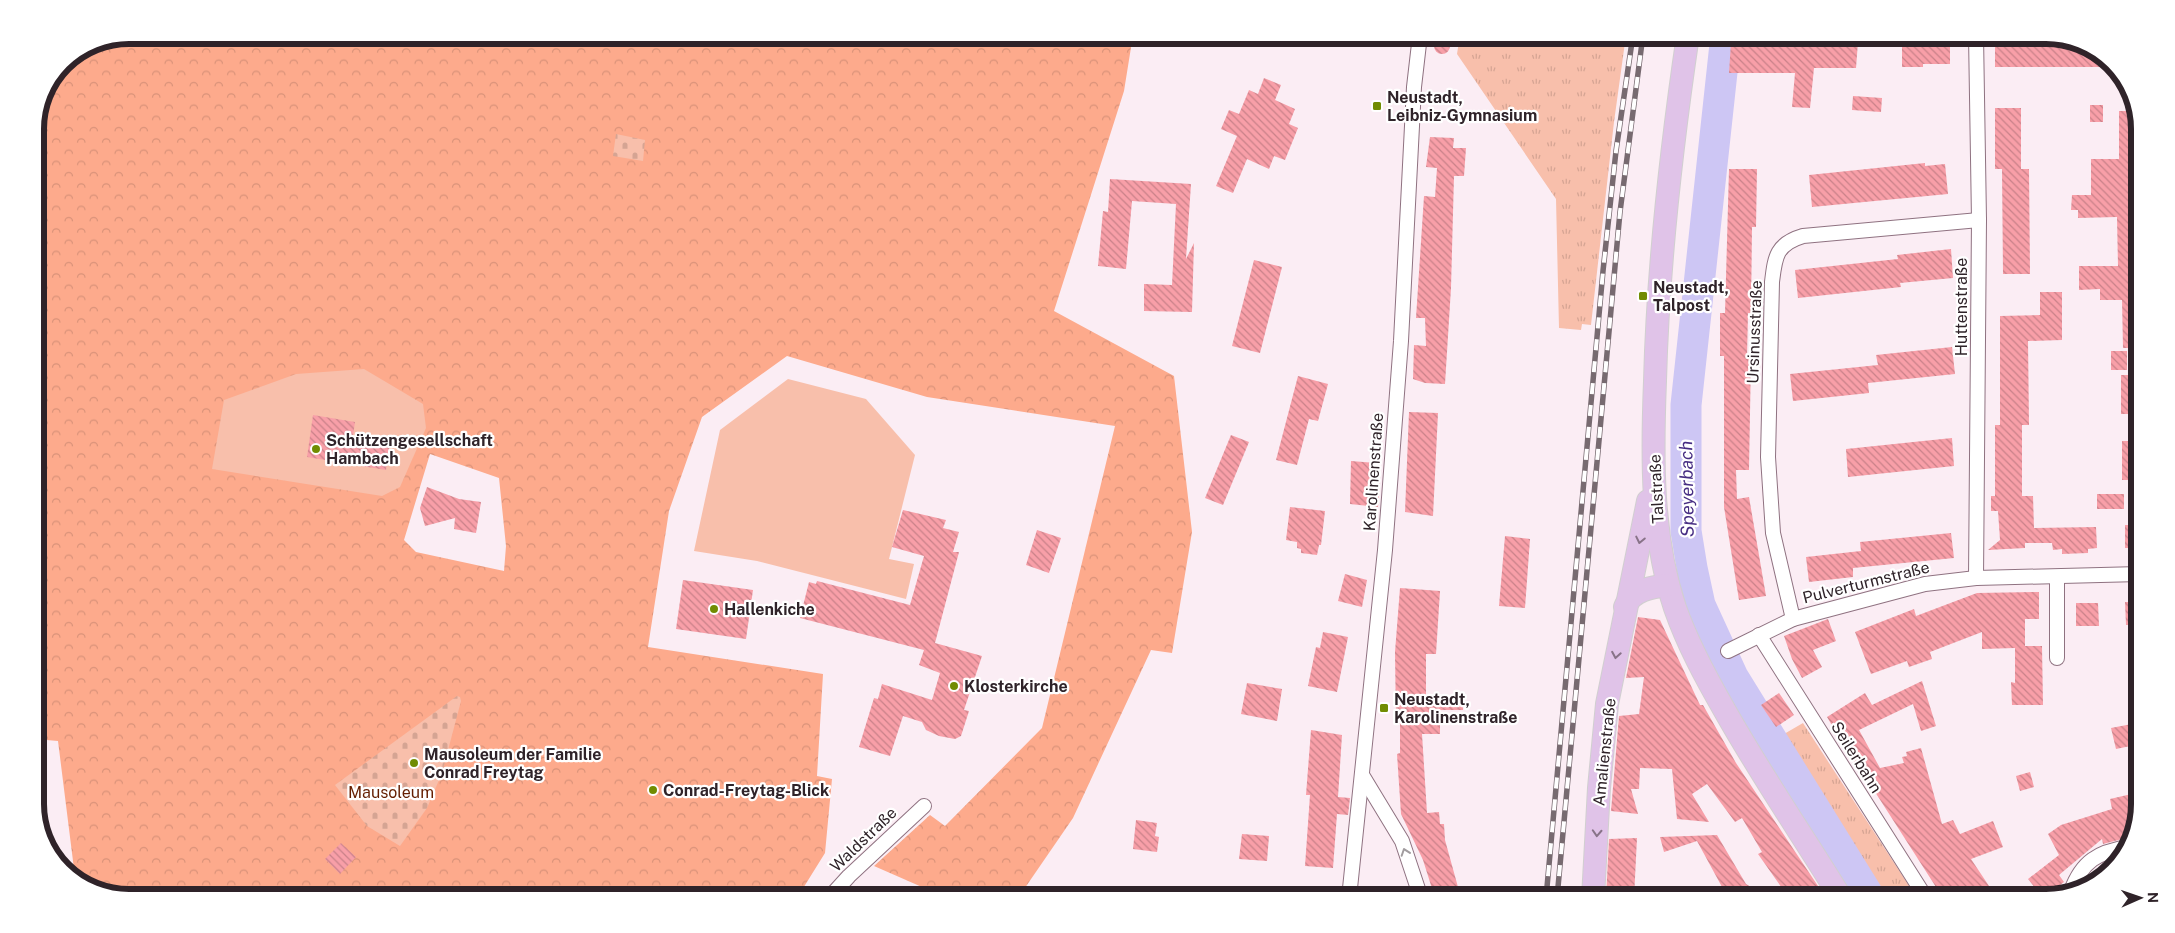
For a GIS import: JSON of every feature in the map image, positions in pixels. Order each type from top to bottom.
[{"type":"main road","name":"Talstraße","points":[[1687,44],[1667,180],[1658,296],[1654,475],[1660,551],[1668,585],[1683,629],[1701,668],[1750,755],[1835,889]]},
{"type":"main road","name":"Amalienstraße","points":[[1593,889],[1599,788],[1607,704],[1625,607],[1654,475]]},
{"type":"main road","points":[[1625,607],[1627,602],[1643,590],[1668,585]]},
{"type":"street","name":"Karolinenstraße","points":[[1350,889],[1385,550],[1401,341],[1414,87],[1419,44]]},
{"type":"street","name":"Huttenstraße","points":[[1976,44],[1979,220],[1976,578]]},
{"type":"street","name":"Ursinusstraße","points":[[1793,618],[1773,533],[1768,457],[1772,282],[1775,259],[1782,248],[1791,240],[1803,236],[1979,220]]},
{"type":"street","name":"Pulverturmstraße","points":[[1728,651],[1793,618],[1925,584],[1976,578],[2131,574]]},
{"type":"street","points":[[2057,577],[2057,658]]},
{"type":"street","name":"Seilerbahn","points":[[1759,635],[1920,889]]},
{"type":"street","points":[[1362,775],[1402,841],[1418,889]]},
{"type":"street","name":"Waldstraße","points":[[837,889],[924,806]]},
{"type":"street","points":[[2074,884],[2082,869],[2098,854],[2119,849]]},
{"type":"green space","points":[[117,44],[1132,44],[1124,91],[1054,311],[1174,376],[1192,532],[1172,653],[1151,650],[1073,818],[1024,889],[926,889],[874,866],[930,815],[945,826],[1042,728],[1115,426],[927,397],[787,356],[702,417],[669,511],[648,647],[823,674],[817,776],[832,779],[825,853],[803,889],[112,888],[96,883],[74,869],[58,741],[44,740],[44,123],[52,91],[61,77],[86,55],[101,48]],"holes":[[[430,454],[499,478],[506,546],[504,571],[416,552],[404,540]]]},
{"type":"green space","points":[[1459,44],[1625,44],[1591,325],[1582,324],[1581,330],[1559,328],[1556,199],[1457,54]]},
{"type":"green space","points":[[616,134],[645,140],[643,161],[613,156]]},
{"type":"green space","name":"Schützengesellschaft Hambach","points":[[364,369],[423,404],[426,428],[400,487],[382,496],[212,469],[224,400],[296,374]]},
{"type":"green space","points":[[788,379],[866,399],[915,455],[889,559],[914,564],[906,599],[757,561],[694,551],[720,430]]},
{"type":"green space","name":"Mausoleum","points":[[457,696],[460,697],[461,701],[442,773],[427,808],[400,846],[367,826],[335,785]]},
{"type":"green space","points":[[1803,723],[1911,889],[1871,889],[1777,738]]},
{"type":"building","points":[[1435,44],[1449,44],[1449,49],[1442,54],[1434,46]]},
{"type":"building","points":[[1731,44],[1858,44],[1856,68],[1814,68],[1810,108],[1792,107],[1795,73],[1729,73]]},
{"type":"building","points":[[1902,44],[1950,44],[1950,64],[1923,64],[1923,67],[1902,67]]},
{"type":"building","points":[[1995,45],[2063,45],[2089,55],[2104,67],[1995,67]]},
{"type":"building","points":[[1264,78],[1281,85],[1275,100],[1295,109],[1289,124],[1298,128],[1285,160],[1274,156],[1269,169],[1247,159],[1233,193],[1216,186],[1237,136],[1221,129],[1229,110],[1239,114],[1249,90],[1258,94]]},
{"type":"building","points":[[1853,96],[1882,98],[1881,112],[1852,110]]},
{"type":"building","points":[[2090,105],[2103,105],[2103,122],[2090,122]]},
{"type":"building","points":[[1995,108],[2021,108],[2021,169],[2029,169],[2030,274],[2003,274],[2002,169],[1995,169]]},
{"type":"building","points":[[2119,111],[2129,111],[2131,123],[2131,348],[2123,348],[2122,300],[2100,300],[2100,289],[2079,290],[2079,266],[2118,266],[2117,217],[2078,218],[2078,210],[2071,210],[2072,195],[2091,195],[2091,159],[2119,159]]},
{"type":"building","points":[[1430,137],[1454,138],[1453,148],[1466,148],[1464,176],[1454,176],[1451,288],[1445,384],[1425,383],[1413,379],[1414,345],[1426,346],[1425,318],[1416,318],[1424,196],[1435,197],[1437,168],[1426,167]]},
{"type":"building","points":[[1925,163],[1925,166],[1945,164],[1948,194],[1812,207],[1809,175]]},
{"type":"building","points":[[1729,169],[1757,169],[1756,227],[1752,227],[1751,313],[1748,313],[1747,357],[1751,357],[1749,470],[1736,470],[1737,499],[1749,497],[1766,596],[1739,600],[1724,507],[1724,356],[1720,356],[1720,313],[1725,313]]},
{"type":"building","points":[[1110,179],[1191,184],[1186,259],[1194,243],[1192,312],[1144,311],[1144,284],[1172,285],[1176,204],[1132,201],[1126,269],[1098,266],[1103,211],[1108,212]]},
{"type":"building","points":[[1951,249],[1953,278],[1900,283],[1901,287],[1798,298],[1795,270],[1898,259],[1897,255]]},
{"type":"building","points":[[1254,260],[1282,267],[1260,353],[1232,346]]},
{"type":"building","points":[[2040,292],[2062,292],[2062,340],[2028,341],[2029,425],[2022,425],[2022,496],[2033,496],[2034,528],[2096,527],[2097,548],[2088,549],[2088,553],[2062,554],[2062,549],[2053,550],[2052,543],[2025,543],[2025,548],[1988,550],[2000,540],[1998,511],[1991,511],[1991,496],[1995,496],[1995,425],[2000,425],[2000,316],[2040,315]]},
{"type":"building","points":[[1952,347],[1955,374],[1868,383],[1869,393],[1793,401],[1790,374],[1878,365],[1876,355]]},
{"type":"building","points":[[2111,351],[2127,351],[2127,370],[2111,370]]},
{"type":"building","points":[[2121,375],[2131,375],[2131,414],[2121,414]]},
{"type":"building","points":[[1298,376],[1328,384],[1318,421],[1309,419],[1297,465],[1276,460]]},
{"type":"building","points":[[1409,412],[1438,413],[1433,516],[1405,512]]},
{"type":"building","points":[[313,415],[355,422],[353,436],[390,442],[386,470],[307,457]]},
{"type":"building","points":[[1231,435],[1249,442],[1223,505],[1205,498]]},
{"type":"building","points":[[1952,438],[1954,466],[1848,477],[1846,449]]},
{"type":"building","points":[[2122,441],[2131,441],[2131,480],[2122,480]]},
{"type":"building","points":[[1351,461],[1376,463],[1380,485],[1378,507],[1350,504]]},
{"type":"building","points":[[427,487],[459,499],[481,502],[476,533],[454,529],[455,518],[425,526],[420,508]]},
{"type":"building","points":[[2097,494],[2124,494],[2124,509],[2097,509]]},
{"type":"building","points":[[1290,507],[1325,511],[1321,545],[1319,545],[1317,555],[1301,553],[1301,549],[1297,548],[1297,542],[1286,540]]},
{"type":"building","points":[[903,510],[946,520],[943,528],[959,532],[953,552],[959,552],[935,643],[982,656],[964,710],[969,711],[961,736],[955,739],[939,736],[926,730],[922,722],[903,716],[890,756],[859,747],[874,698],[878,699],[882,684],[932,700],[940,673],[919,665],[924,650],[800,618],[809,582],[816,584],[817,581],[910,605],[924,556],[892,547]]},
{"type":"building","points":[[2125,525],[2131,525],[2131,548],[2125,548]]},
{"type":"building","points":[[1037,530],[1061,538],[1049,573],[1026,565]]},
{"type":"building","points":[[1951,533],[1954,558],[1853,568],[1853,577],[1809,582],[1806,557],[1861,551],[1860,542]]},
{"type":"building","points":[[1505,536],[1530,539],[1525,608],[1499,606]]},
{"type":"building","points":[[1345,574],[1367,580],[1362,607],[1338,601]]},
{"type":"building","name":"Hallenkiche","points":[[683,580],[753,590],[746,639],[676,629]]},
{"type":"building","points":[[1400,588],[1440,591],[1436,654],[1426,654],[1426,695],[1463,695],[1463,710],[1440,710],[1440,734],[1422,734],[1427,813],[1439,812],[1440,824],[1444,824],[1445,840],[1459,889],[1432,889],[1423,860],[1401,814],[1397,754],[1400,753],[1400,724],[1396,724],[1395,652]]},
{"type":"building","points":[[2039,592],[2039,619],[2025,619],[2025,646],[2042,646],[2043,705],[2012,705],[2011,682],[2015,683],[2015,648],[1982,649],[1982,632],[1930,652],[1932,659],[1909,667],[1907,661],[1871,674],[1855,632],[1914,609],[1916,616],[1977,593]]},
{"type":"building","points":[[2125,602],[2131,602],[2131,625],[2126,625]]},
{"type":"building","points":[[2076,603],[2098,603],[2099,626],[2076,626]]},
{"type":"building","points":[[1638,617],[1660,620],[1700,705],[1703,705],[1736,763],[1820,889],[1783,889],[1758,854],[1762,852],[1742,818],[1735,822],[1707,784],[1692,794],[1709,822],[1677,819],[1672,769],[1640,768],[1639,789],[1631,789],[1638,814],[1611,811],[1619,716],[1639,714],[1644,677],[1626,678]]},
{"type":"building","points":[[1828,619],[1836,641],[1813,650],[1822,667],[1802,678],[1792,659],[1784,636]]},
{"type":"building","points":[[1323,632],[1348,637],[1337,692],[1308,686],[1316,647],[1320,648]]},
{"type":"building","points":[[1922,681],[1936,726],[1921,731],[1913,704],[1859,730],[1880,768],[1904,763],[1902,757],[1907,756],[1906,752],[1921,748],[1942,824],[1953,820],[1960,834],[1993,821],[2003,847],[1971,859],[1991,889],[1937,889],[1868,781],[1866,782],[1827,717],[1865,693],[1872,705]]},
{"type":"building","points":[[1247,683],[1282,689],[1277,721],[1241,714]]},
{"type":"building","points":[[1779,693],[1794,715],[1776,727],[1761,705]]},
{"type":"building","points":[[2131,724],[2131,746],[2116,749],[2111,728]]},
{"type":"building","points":[[1311,730],[1342,735],[1338,797],[1350,798],[1348,815],[1337,814],[1333,868],[1305,866],[1310,795],[1306,795]]},
{"type":"building","points":[[2030,772],[2034,787],[2020,791],[2016,776]]},
{"type":"building","points":[[2131,794],[2130,821],[2124,838],[2103,844],[2102,839],[2059,875],[2064,882],[2055,889],[2036,889],[2028,879],[2059,855],[2048,834],[2061,825],[2112,809],[2110,799]]},
{"type":"building","points":[[1136,820],[1157,823],[1155,836],[1159,837],[1157,852],[1133,849]]},
{"type":"building","points":[[1242,834],[1269,836],[1267,861],[1239,859]]},
{"type":"building","points":[[1717,835],[1746,884],[1755,889],[1723,889],[1697,841],[1664,852],[1660,837]]},
{"type":"building","points":[[1637,838],[1634,889],[1606,889],[1609,839]]},
{"type":"building","points":[[341,843],[356,857],[340,874],[325,859]]},
{"type":"waterway","name":"Speyerbach","points":[[1725,44],[1686,405],[1686,531],[1692,568],[1700,605],[1733,677],[1864,889]]},
{"type":"railway","points":[[1547,889],[1603,271],[1616,151],[1632,44]]},
{"type":"railway","points":[[1558,889],[1620,212],[1642,44]]},
{"type":"place","name":"Neustadt, Leibniz-Gymnasium","points":[[1377,106]]},
{"type":"place","name":"Neustadt, Talpost","points":[[1643,296]]},
{"type":"place","name":"Schützengesellschaft Hambach","points":[[316,449]]},
{"type":"place","name":"Hallenkiche","points":[[714,609]]},
{"type":"place","name":"Klosterkirche","points":[[954,686]]},
{"type":"place","name":"Neustadt, Karolinenstraße","points":[[1384,708]]},
{"type":"place","name":"Mausoleum der Familie Conrad Freytag","points":[[414,763]]},
{"type":"place","name":"Conrad-Freytag-Blick","points":[[653,790]]}]
